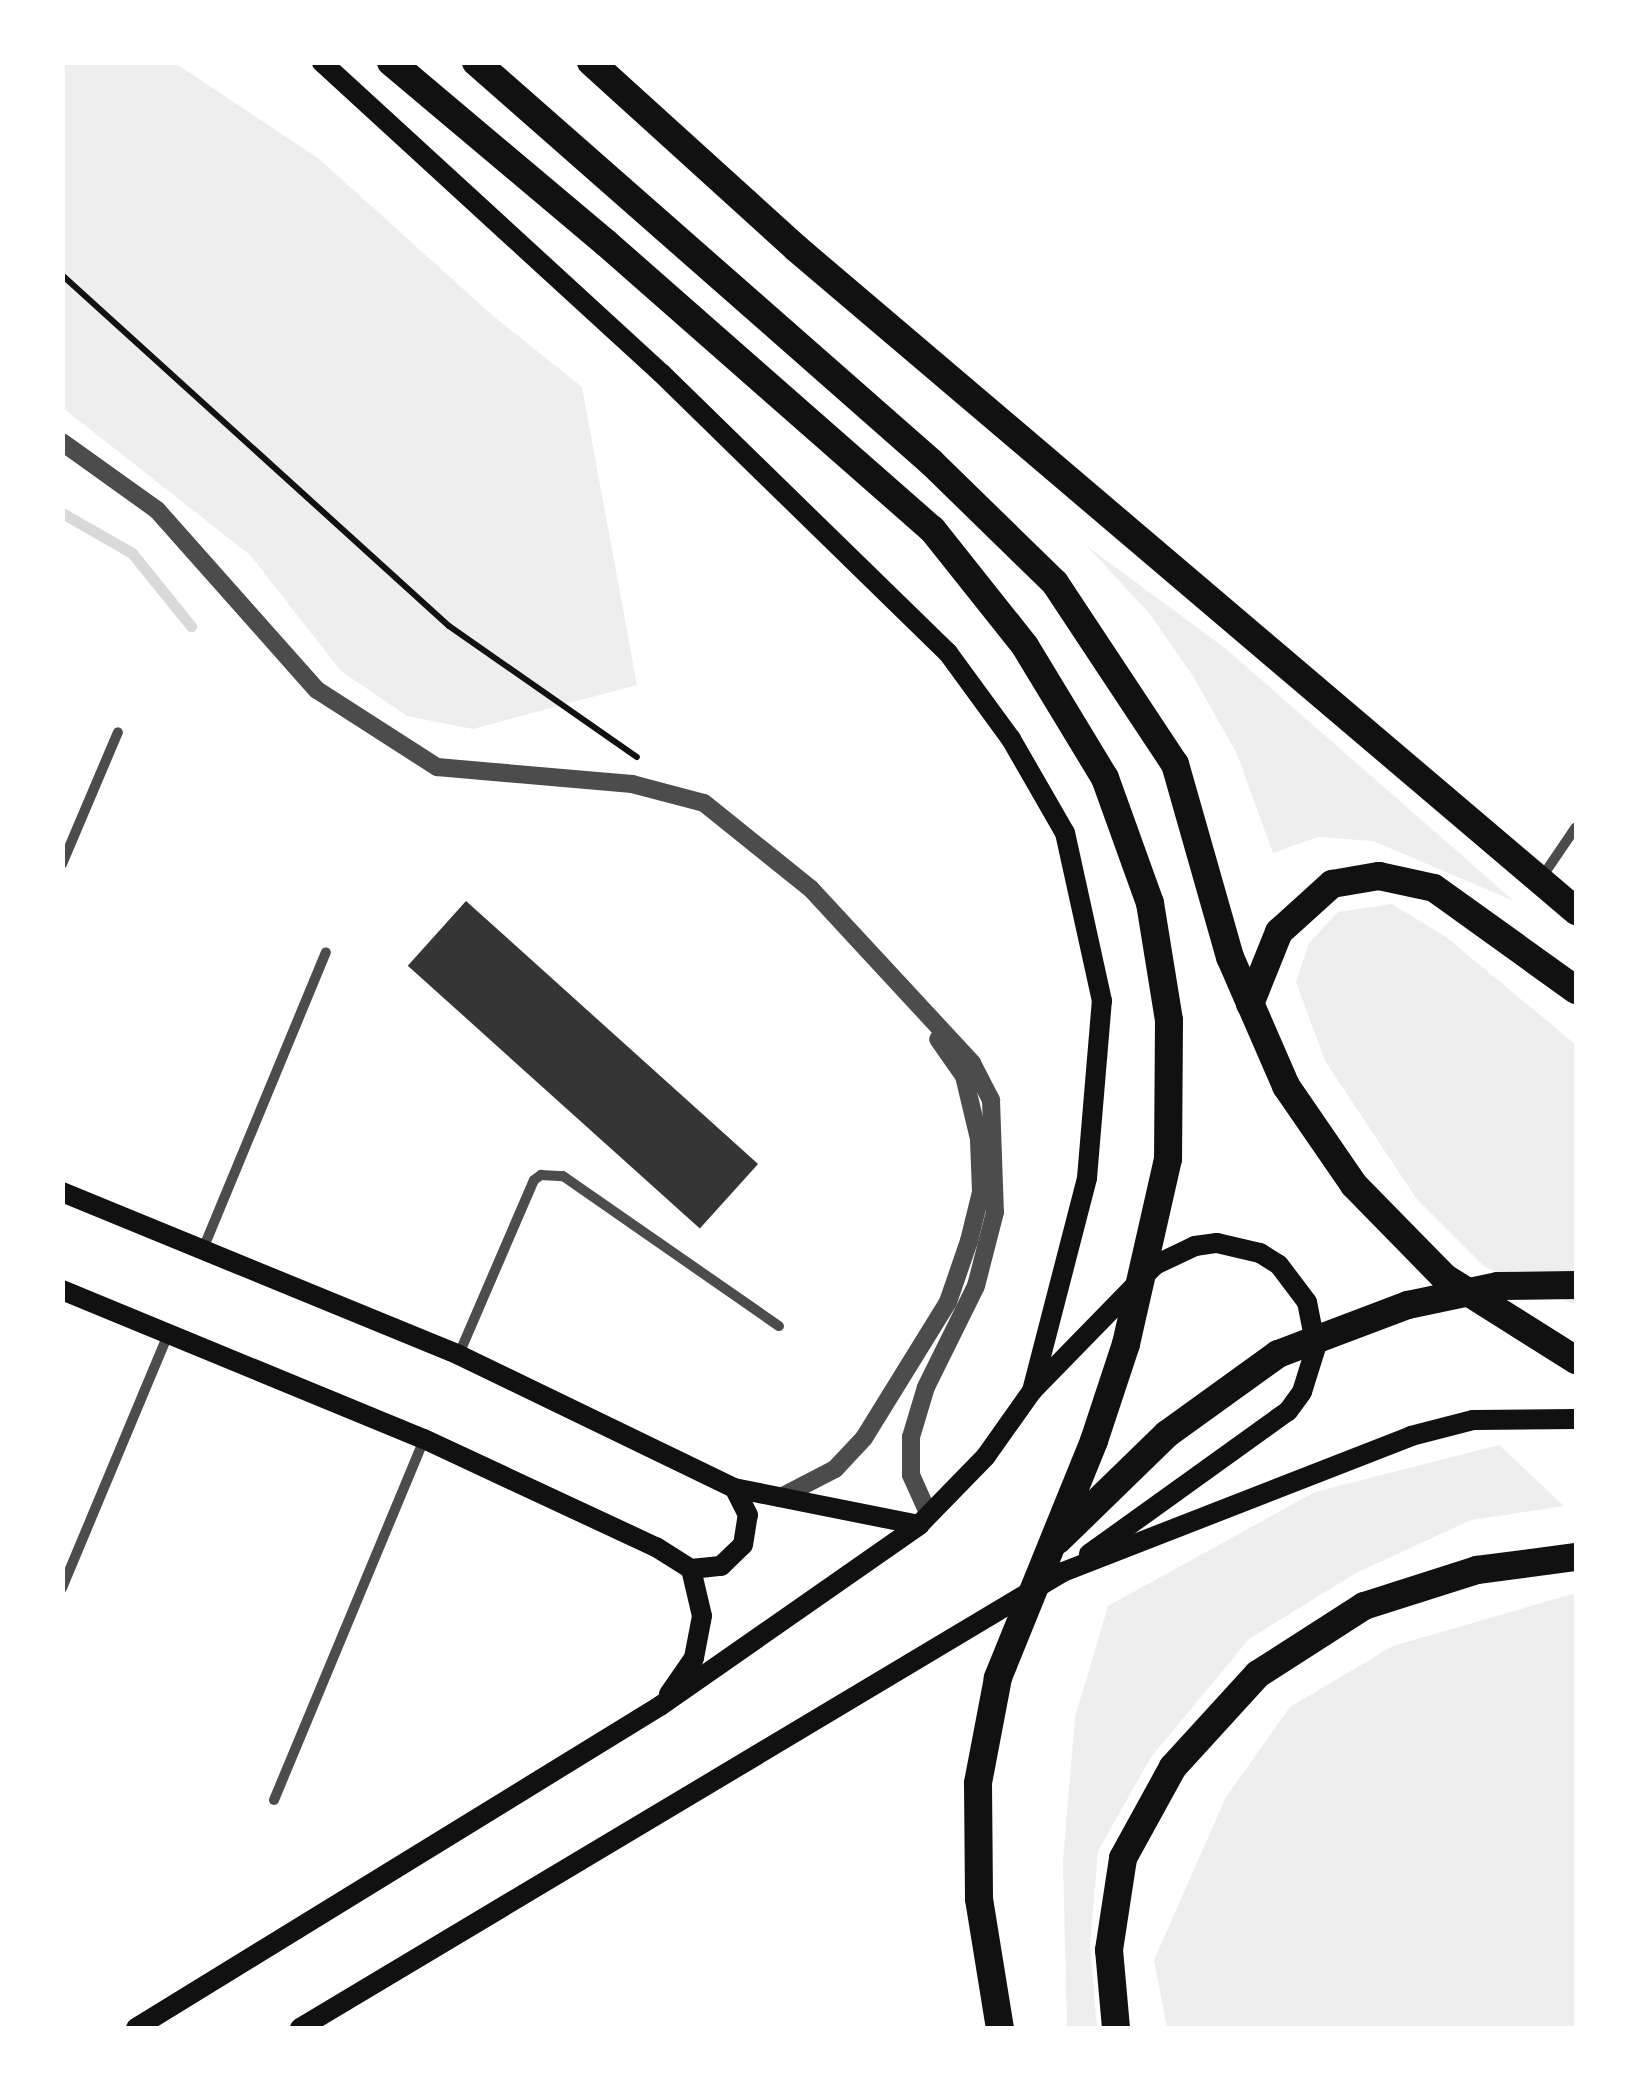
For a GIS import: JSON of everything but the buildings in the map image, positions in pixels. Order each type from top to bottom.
[{"type":"highway","points":[[391,62],[678,305],[932,529],[1025,646],[1104,778],[1150,903],[1169,1020],[1168,1159],[1126,1344],[1056,1560],[998,1678],[978,1783],[980,1898],[1000,2028]]},
{"type":"highway","points":[[476,62],[931,462],[1055,583],[1175,764],[1230,957],[1286,1086],[1354,1185],[1444,1277],[1576,1360]]},
{"type":"highway","points":[[591,62],[796,248],[1542,878],[1576,911]]},
{"type":"highway","points":[[1250,1004],[1279,932],[1332,884],[1379,876],[1434,888],[1576,990]]},
{"type":"highway","points":[[1056,1560],[1166,1434],[1278,1354],[1408,1305],[1498,1286],[1576,1285]]},
{"type":"highway","points":[[1116,2028],[1109,1950],[1123,1858],[1173,1767],[1258,1674],[1364,1606],[1478,1570],[1576,1558]]},
{"type":"main road","points":[[322,62],[660,373],[948,653],[1011,739],[1066,833],[1102,1000],[1087,1178],[1032,1391]]},
{"type":"main road","points":[[62,1192],[459,1355],[734,1488],[924,1520]]},
{"type":"main road","points":[[136,2028],[660,1706],[924,1520],[986,1456],[1032,1391],[1155,1265],[1196,1246],[1239,1246],[1279,1265],[1308,1302],[1314,1324],[1311,1370],[1288,1411],[1056,1560],[300,2028]]},
{"type":"main road","points":[[62,1290],[424,1439],[656,1546],[691,1569],[721,1566],[743,1545],[748,1515],[734,1488]]},
{"type":"main road","points":[[1056,1560],[1410,1436],[1473,1420],[1576,1419]]},
{"type":"main road","points":[[660,1706],[694,1658],[702,1616],[691,1569]]},
{"type":"street","points":[[62,442],[157,510],[318,690],[437,767],[632,784],[704,803],[810,889],[972,1063],[984,1082],[994,1119],[995,1212],[976,1286],[926,1387],[911,1437],[910,1476],[924,1520]]},
{"type":"street","points":[[62,864],[118,732]]},
{"type":"street","points":[[1542,878],[1576,827]]},
{"type":"street","points":[[203,1249],[326,952]]},
{"type":"street","points":[[779,1498],[835,1468],[890,1403],[948,1302],[981,1192],[979,1139],[964,1076],[895,977]]},
{"type":"street","points":[[459,1355],[541,1174],[563,1176],[779,1326]]},
{"type":"street","points":[[62,1588],[168,1334]]},
{"type":"street","points":[[274,1800],[424,1439]]},
{"type":"path","points":[[62,276],[449,626],[640,759]]},
{"type":"shaded area","points":[[62,63],[175,63],[318,158],[492,315],[582,387],[637,685],[473,729],[407,716],[341,671],[250,555],[63,408]]},
{"type":"shaded area","points":[[1087,546],[1226,649],[1514,901],[1373,841],[1318,837],[1273,853],[1237,754],[1193,676],[1149,613]]},
{"type":"shaded area","points":[[1392,904],[1446,937],[1576,1045],[1576,1305],[1485,1267],[1416,1198],[1325,1061],[1296,982],[1309,943],[1338,912]]},
{"type":"shaded area","points":[[1499,1445],[1564,1506],[1471,1520],[1356,1573],[1249,1639],[1151,1757],[1098,1851],[1090,1945],[1097,2028],[1067,2028],[1063,1860],[1075,1717],[1108,1606],[1315,1492]]},
{"type":"shaded area","points":[[1576,1593],[1576,2028],[1167,2028],[1154,1960],[1226,1797],[1290,1707],[1393,1646]]},
{"type":"waterway","points":[[62,513],[132,553],[191,626]]}]
